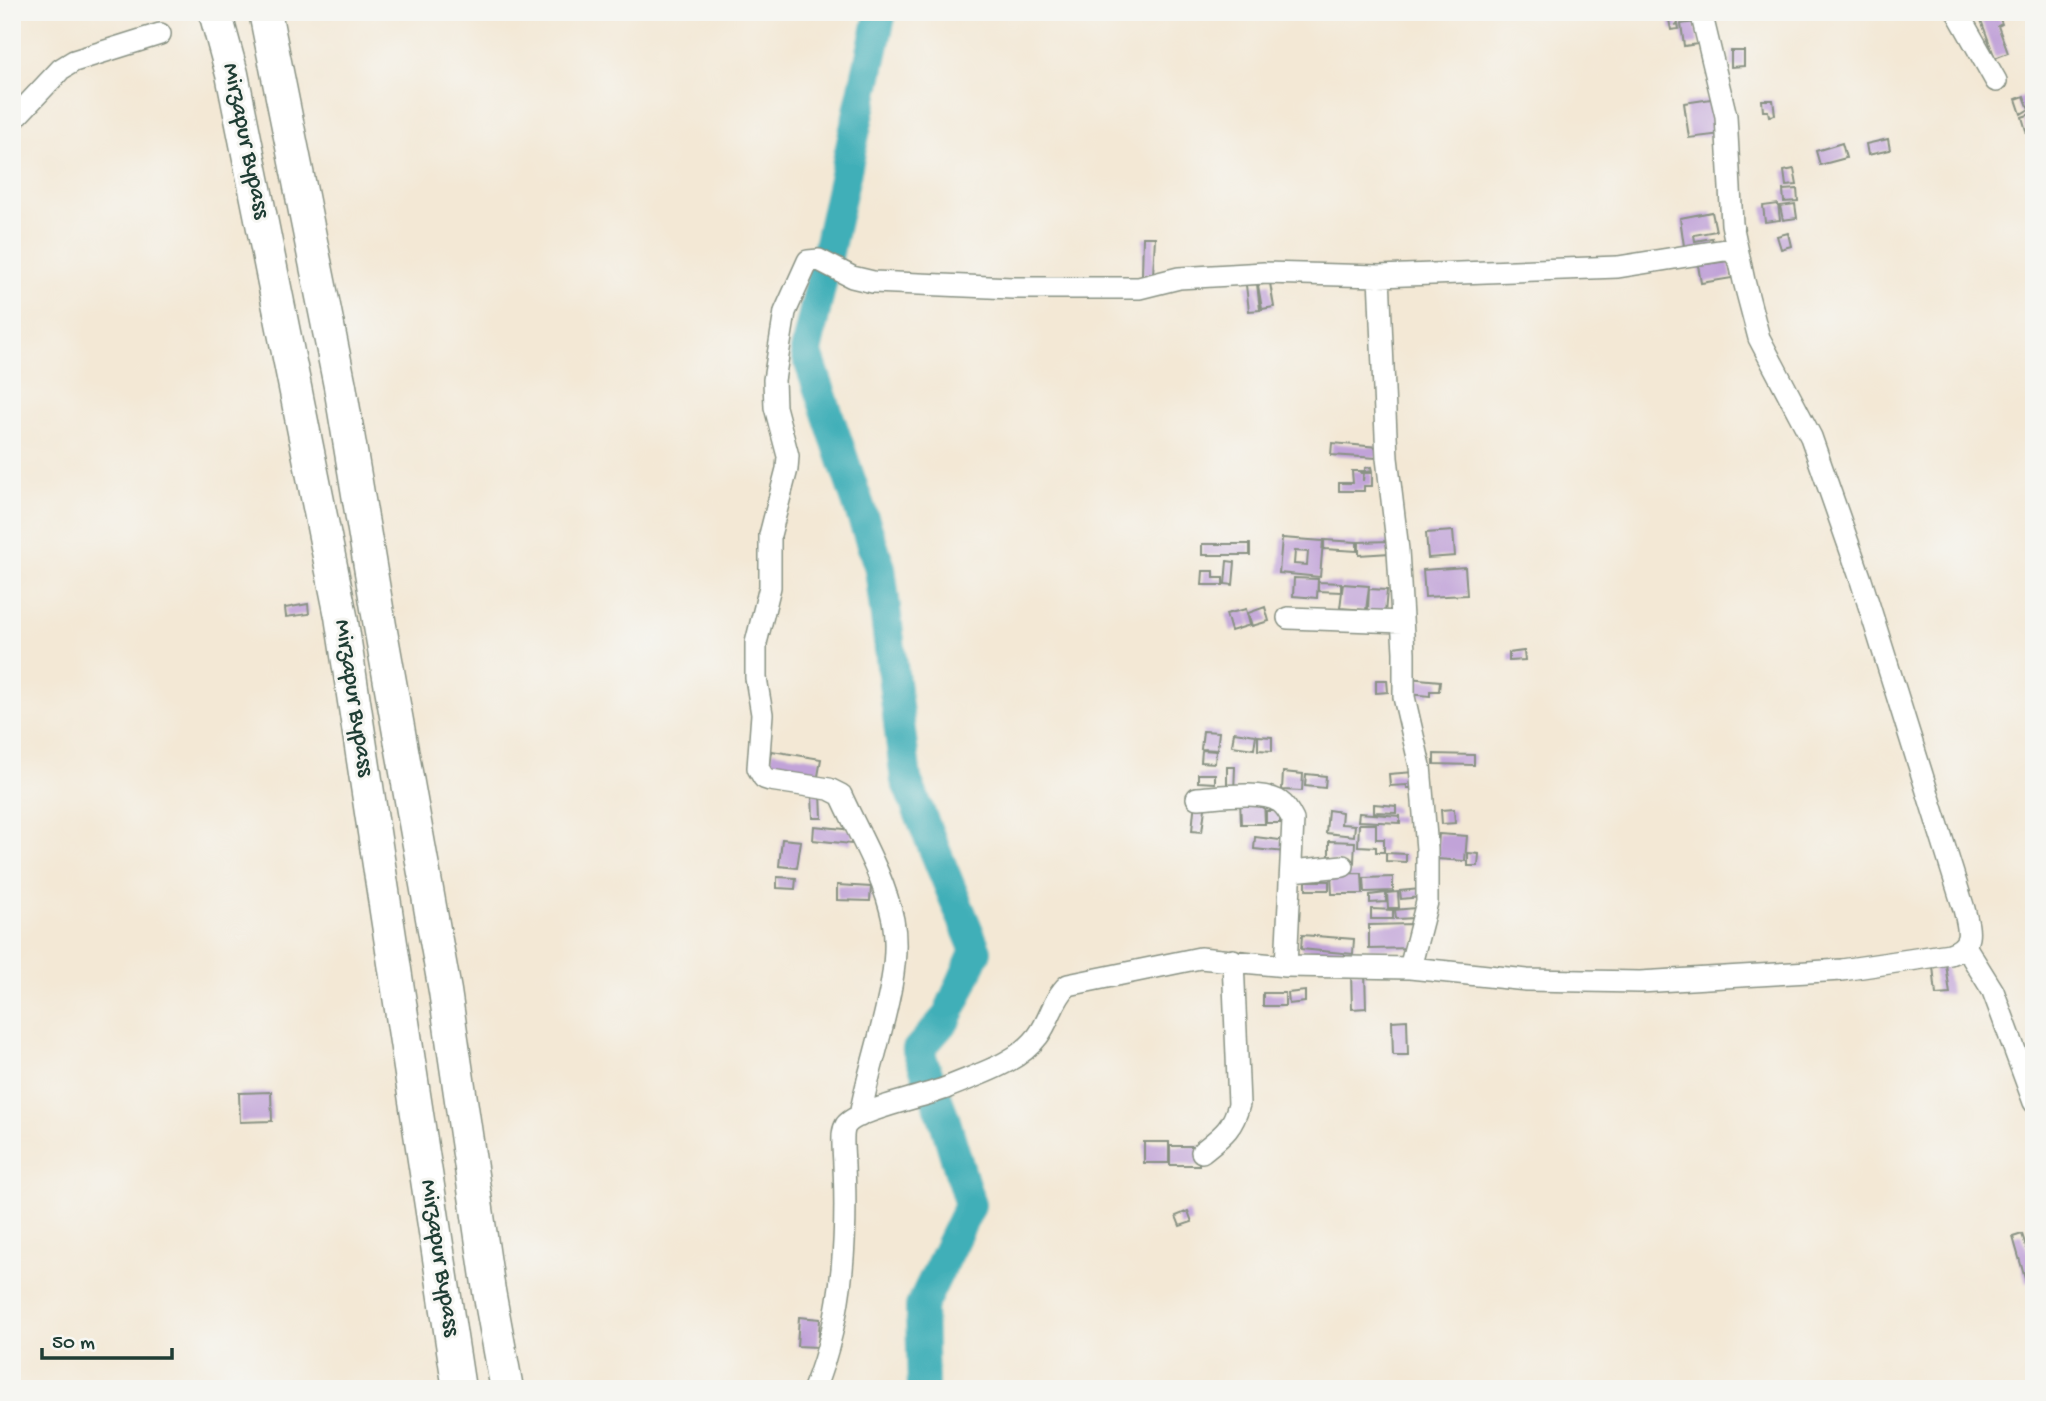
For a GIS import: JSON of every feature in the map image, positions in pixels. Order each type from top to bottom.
[{"type":"highway","name":"Mirzapur Bypass","points":[[215,12],[232,75],[341,616],[459,1389]]},
{"type":"highway","points":[[265,12],[340,386],[445,991],[489,1291],[507,1389]]},
{"type":"street","points":[[814,1389],[838,1300],[842,1270],[846,1236],[844,1132],[847,1124],[860,1116],[942,1090],[1013,1059],[1026,1050],[1045,1026],[1060,992],[1068,985],[1200,958],[1286,966],[1410,968],[1527,980],[1640,982],[1842,970],[1950,954],[1965,946],[1969,929],[1964,909],[1860,577],[1811,437],[1759,338],[1732,224],[1726,116],[1701,12]]},
{"type":"street","points":[[1957,12],[1996,82]]},
{"type":"street","points":[[12,121],[61,69],[74,61],[160,34]]},
{"type":"street","points":[[860,1116],[894,964],[890,908],[841,795],[829,789],[769,780],[764,778],[758,768],[762,715],[756,678],[756,643],[770,587],[770,535],[788,456],[775,407],[774,380],[780,338],[790,300],[806,263],[813,259],[819,260],[852,277],[873,282],[974,287],[1139,288],[1179,278],[1264,273],[1379,276],[1618,267],[1731,249],[1739,260]]},
{"type":"street","points":[[1379,276],[1387,458],[1398,550],[1404,697],[1420,766],[1427,849],[1426,902],[1410,968]]},
{"type":"street","points":[[1288,618],[1402,622]]},
{"type":"street","points":[[1197,797],[1271,798],[1281,803],[1293,820],[1286,966]]},
{"type":"street","points":[[1292,871],[1343,866]]},
{"type":"street","points":[[1965,946],[1993,990],[2034,1102]]},
{"type":"street","points":[[1202,1152],[1225,1134],[1235,1121],[1240,1104],[1233,960]]},
{"type":"building","points":[[1978,12],[1991,12],[1993,16],[1998,14],[2002,24],[1998,26],[2008,53],[1995,58]]},
{"type":"building","points":[[1676,13],[1679,29],[1671,30],[1668,15]]},
{"type":"building","points":[[1695,22],[1698,44],[1684,46],[1681,24]]},
{"type":"building","points":[[1731,51],[1744,51],[1744,66],[1731,67]]},
{"type":"building","points":[[2024,96],[2029,109],[2021,114],[2016,99]]},
{"type":"building","points":[[1718,98],[1722,134],[1689,138],[1684,103]]},
{"type":"building","points":[[1762,100],[1773,100],[1775,115],[1769,116],[1768,111],[1763,111]]},
{"type":"building","points":[[2034,113],[2034,132],[2027,134],[2022,117]]},
{"type":"building","points":[[1888,139],[1890,150],[1868,155],[1866,144]]},
{"type":"building","points":[[1842,143],[1846,158],[1820,165],[1816,151]]},
{"type":"building","points":[[1794,169],[1797,185],[1786,186],[1784,171]]},
{"type":"building","points":[[1797,189],[1798,201],[1784,202],[1783,190]]},
{"type":"building","points":[[1778,204],[1780,220],[1765,222],[1763,206]]},
{"type":"building","points":[[1795,204],[1797,218],[1783,220],[1780,206]]},
{"type":"building","points":[[1712,212],[1716,231],[1694,235],[1695,241],[1712,238],[1715,248],[1685,253],[1680,218]]},
{"type":"building","points":[[1788,233],[1791,246],[1781,249],[1777,236]]},
{"type":"building","points":[[1143,237],[1155,237],[1153,275],[1142,275]]},
{"type":"building","points":[[1729,261],[1732,278],[1701,283],[1698,265]]},
{"type":"building","points":[[1270,283],[1274,307],[1262,309],[1258,285]]},
{"type":"building","points":[[1257,284],[1260,310],[1249,311],[1246,285]]},
{"type":"building","points":[[1332,443],[1378,447],[1377,458],[1331,455]]},
{"type":"building","points":[[1371,467],[1372,471],[1360,473],[1363,473],[1363,481],[1364,473],[1372,473],[1372,486],[1364,486],[1364,491],[1339,491],[1339,483],[1353,483],[1352,471],[1365,471],[1365,468]]},
{"type":"building","points":[[1453,531],[1455,556],[1428,558],[1426,533]]},
{"type":"building","points":[[1282,538],[1323,541],[1320,577],[1279,573]],"holes":[[[1295,551],[1308,552],[1307,565],[1294,564]]]},
{"type":"building","points":[[1324,540],[1357,542],[1357,551],[1324,549]]},
{"type":"building","points":[[1390,541],[1390,553],[1359,555],[1359,542]]},
{"type":"building","points":[[1202,544],[1250,544],[1250,555],[1202,555]]},
{"type":"building","points":[[1227,561],[1235,562],[1233,585],[1225,584]]},
{"type":"building","points":[[1465,567],[1467,595],[1425,597],[1423,570]]},
{"type":"building","points":[[1203,571],[1214,571],[1214,578],[1223,578],[1223,585],[1202,585]]},
{"type":"building","points":[[1294,578],[1318,579],[1317,598],[1293,596]]},
{"type":"building","points":[[1318,582],[1341,583],[1341,592],[1318,591]]},
{"type":"building","points":[[1343,584],[1369,586],[1366,610],[1340,608]]},
{"type":"building","points":[[1369,589],[1387,590],[1385,614],[1368,612]]},
{"type":"building","points":[[308,604],[309,614],[286,617],[285,608]]},
{"type":"building","points":[[1265,607],[1269,621],[1252,626],[1248,613]]},
{"type":"building","points":[[1246,609],[1250,625],[1231,631],[1226,614]]},
{"type":"building","points":[[1524,651],[1525,660],[1509,661],[1509,653]]},
{"type":"building","points":[[1408,678],[1440,681],[1439,691],[1430,691],[1430,696],[1407,694]]},
{"type":"building","points":[[1376,680],[1387,680],[1388,692],[1376,693]]},
{"type":"building","points":[[1203,731],[1219,732],[1217,750],[1201,749]]},
{"type":"building","points":[[1234,732],[1256,735],[1254,749],[1232,746]]},
{"type":"building","points":[[1258,736],[1272,737],[1272,751],[1258,750]]},
{"type":"building","points":[[1202,750],[1216,751],[1215,763],[1201,762]]},
{"type":"building","points":[[772,751],[821,759],[817,782],[769,775]]},
{"type":"building","points":[[1434,754],[1474,755],[1474,765],[1434,764]]},
{"type":"building","points":[[1227,767],[1235,767],[1234,792],[1227,791]]},
{"type":"building","points":[[1283,772],[1303,774],[1302,791],[1282,790]]},
{"type":"building","points":[[1414,772],[1415,788],[1407,788],[1407,785],[1390,786],[1389,774]]},
{"type":"building","points":[[1198,774],[1215,774],[1215,783],[1198,782]]},
{"type":"building","points":[[1306,774],[1326,776],[1325,788],[1305,786]]},
{"type":"building","points":[[821,793],[822,818],[813,818],[812,794]]},
{"type":"building","points":[[1195,800],[1206,801],[1202,832],[1192,831]]},
{"type":"building","points":[[1240,800],[1264,800],[1265,824],[1241,824]]},
{"type":"building","points":[[1374,804],[1396,806],[1396,813],[1374,812]]},
{"type":"building","points":[[1454,809],[1455,823],[1442,824],[1441,810]]},
{"type":"building","points":[[1328,810],[1342,812],[1341,824],[1355,825],[1354,836],[1326,833]]},
{"type":"building","points":[[1266,811],[1280,811],[1280,823],[1266,823]]},
{"type":"building","points":[[1359,813],[1400,816],[1400,823],[1358,821]]},
{"type":"building","points":[[1359,824],[1376,824],[1376,839],[1384,839],[1384,852],[1376,852],[1376,847],[1358,846]]},
{"type":"building","points":[[814,826],[853,830],[851,844],[813,840]]},
{"type":"building","points":[[1439,834],[1467,836],[1465,861],[1437,859]]},
{"type":"building","points":[[1255,837],[1288,841],[1286,852],[1254,849]]},
{"type":"building","points":[[782,839],[801,841],[797,868],[779,866]]},
{"type":"building","points":[[1329,841],[1355,842],[1354,862],[1329,861]]},
{"type":"building","points":[[1386,853],[1406,854],[1406,862],[1386,861]]},
{"type":"building","points":[[1468,853],[1479,854],[1478,866],[1468,866]]},
{"type":"building","points":[[1362,873],[1363,894],[1332,894],[1331,874]]},
{"type":"building","points":[[777,877],[796,878],[795,889],[777,888]]},
{"type":"building","points":[[1393,877],[1393,891],[1365,892],[1364,878]]},
{"type":"building","points":[[1306,881],[1329,881],[1329,890],[1306,890]]},
{"type":"building","points":[[837,885],[871,887],[870,901],[837,900]]},
{"type":"building","points":[[1420,889],[1421,897],[1401,899],[1400,891]]},
{"type":"building","points":[[1398,892],[1399,908],[1388,908],[1387,893]]},
{"type":"building","points":[[1386,893],[1386,902],[1370,903],[1370,895]]},
{"type":"building","points":[[1415,908],[1415,918],[1396,919],[1395,910]]},
{"type":"building","points":[[1371,909],[1393,910],[1393,919],[1371,919]]},
{"type":"building","points":[[1412,924],[1413,948],[1369,949],[1369,925]]},
{"type":"building","points":[[1302,935],[1354,939],[1353,954],[1301,949]]},
{"type":"building","points":[[1946,964],[1950,994],[1936,995],[1933,966]]},
{"type":"building","points":[[1351,972],[1365,972],[1366,1008],[1352,1009]]},
{"type":"building","points":[[1305,991],[1305,1002],[1289,1004],[1288,993]]},
{"type":"building","points":[[1263,993],[1285,993],[1285,1006],[1263,1006]]},
{"type":"building","points":[[1407,1020],[1408,1055],[1393,1055],[1392,1021]]},
{"type":"building","points":[[271,1092],[272,1121],[240,1122],[239,1093]]},
{"type":"building","points":[[1144,1142],[1169,1142],[1169,1163],[1144,1163]]},
{"type":"building","points":[[1170,1146],[1199,1146],[1199,1165],[1170,1165]]},
{"type":"building","points":[[1188,1211],[1192,1222],[1180,1226],[1176,1216]]},
{"type":"building","points":[[2022,1234],[2034,1271],[2034,1280],[2026,1282],[2013,1237]]},
{"type":"building","points":[[799,1317],[820,1319],[818,1347],[797,1346]]},
{"type":"waterway","points":[[881,12],[806,351],[880,568],[906,780],[976,951],[947,1017],[918,1050],[944,1118],[970,1205],[921,1307],[923,1389]]}]
